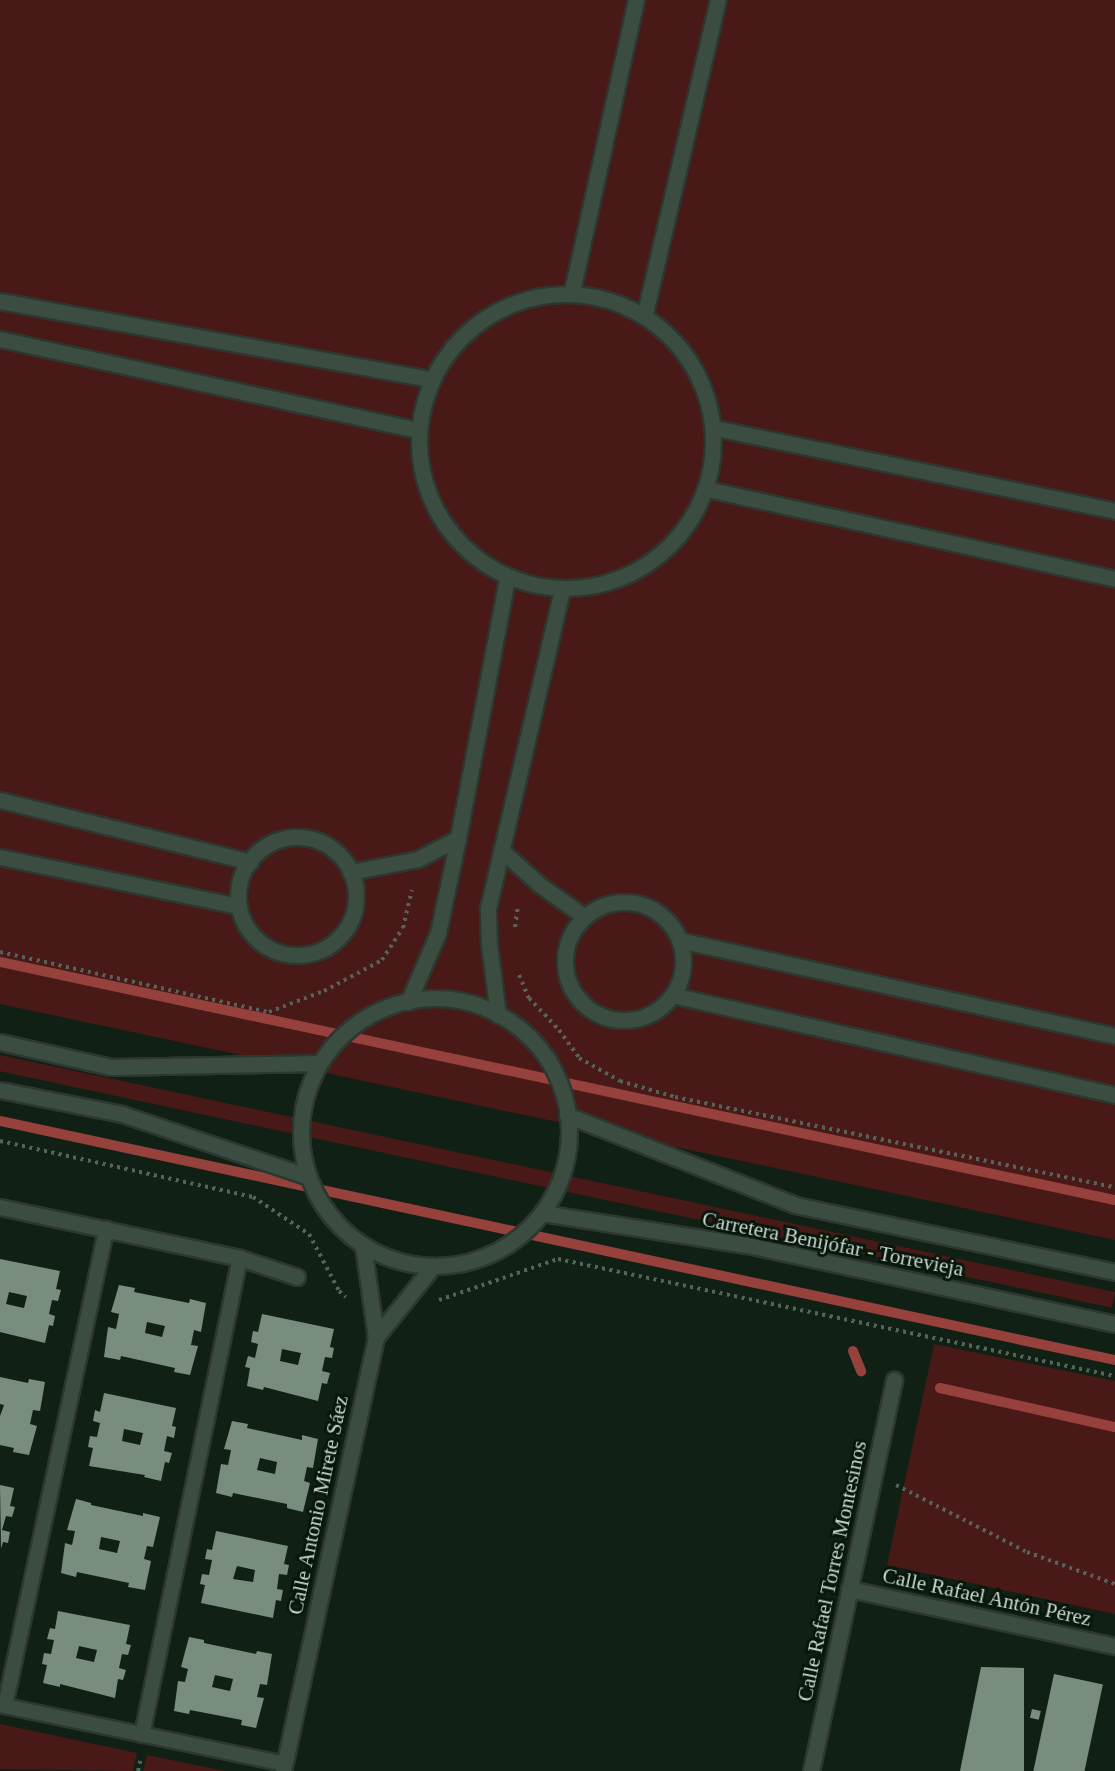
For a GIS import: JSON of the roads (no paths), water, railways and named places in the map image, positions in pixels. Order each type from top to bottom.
[{"type":"street","points":[[572,291],[636,0]]},
{"type":"street","points":[[645,313],[718,0]]},
{"type":"street","points":[[572,291],[645,313],[694,362],[715,428],[707,489],[675,543],[623,579],[562,590],[507,578],[452,538],[422,482],[418,420],[429,379],[440,360],[497,308],[572,291]]},
{"type":"street","points":[[0,301],[429,379]]},
{"type":"street","points":[[0,339],[419,430]]},
{"type":"street","points":[[715,428],[1115,511]]},
{"type":"street","points":[[707,489],[1115,579]]},
{"type":"street","points":[[408,1002],[438,933],[507,578]]},
{"type":"street","points":[[498,1015],[489,944],[488,908],[562,590]]},
{"type":"street","points":[[0,800],[250,862]]},
{"type":"street","points":[[295,837],[315,840],[333,849],[350,872],[354,883],[356,903],[351,921],[340,937],[325,948],[308,955],[289,955],[271,949],[255,939],[244,924],[239,906],[238,887],[250,862],[258,852],[275,841],[295,837]]},
{"type":"street","points":[[350,872],[418,859],[458,837]]},
{"type":"street","points":[[501,850],[540,885],[585,917]]},
{"type":"street","points":[[0,858],[239,906]]},
{"type":"street","points":[[619,902],[638,904],[656,911],[670,924],[679,940],[683,958],[681,977],[672,995],[658,1010],[640,1019],[620,1021],[600,1016],[584,1005],[571,988],[565,969],[566,949],[573,931],[585,917],[601,907],[619,902]]},
{"type":"street","points":[[679,940],[1115,1036]]},
{"type":"street","points":[[672,995],[1115,1095]]},
{"type":"street","points":[[432,997],[476,1004],[498,1015],[516,1024],[547,1056],[566,1097],[570,1142],[559,1184],[536,1222],[502,1250],[460,1265],[433,1266],[416,1266],[375,1253],[339,1227],[314,1191],[309,1177],[301,1148],[303,1104],[320,1063],[349,1029],[388,1006],[432,997]]},
{"type":"street","points":[[0,1042],[111,1067],[320,1063]]},
{"type":"street","points":[[0,1090],[122,1114],[309,1177]]},
{"type":"street","name":"Carretera Benijófar - Torrevieja","points":[[567,1115],[795,1205],[1115,1272]]},
{"type":"street","points":[[0,1207],[240,1258],[297,1277]]},
{"type":"street","name":"Carretera Benijófar - Torrevieja","points":[[542,1213],[747,1245],[1115,1324]]},
{"type":"street","points":[[363,1245],[376,1337]]},
{"type":"street","name":"Calle Antonio Mirete Sáez","points":[[284,1767],[376,1337],[433,1266]]},
{"type":"street","name":"Calle Rafael Torres Montesinos","points":[[811,1771],[894,1380]]},
{"type":"street","name":"Calle Rafael Antón Pérez","points":[[849,1589],[1115,1646]]},
{"type":"lane","points":[[106,1229],[2,1706],[284,1767]]},
{"type":"lane","points":[[142,1735],[240,1258]]},
{"type":"waterway","points":[[0,962],[1115,1200]]},
{"type":"waterway","points":[[0,1121],[1115,1360]]},
{"type":"waterway","points":[[853,1351],[861,1371]]},
{"type":"waterway","points":[[940,1388],[1115,1427]]}]
